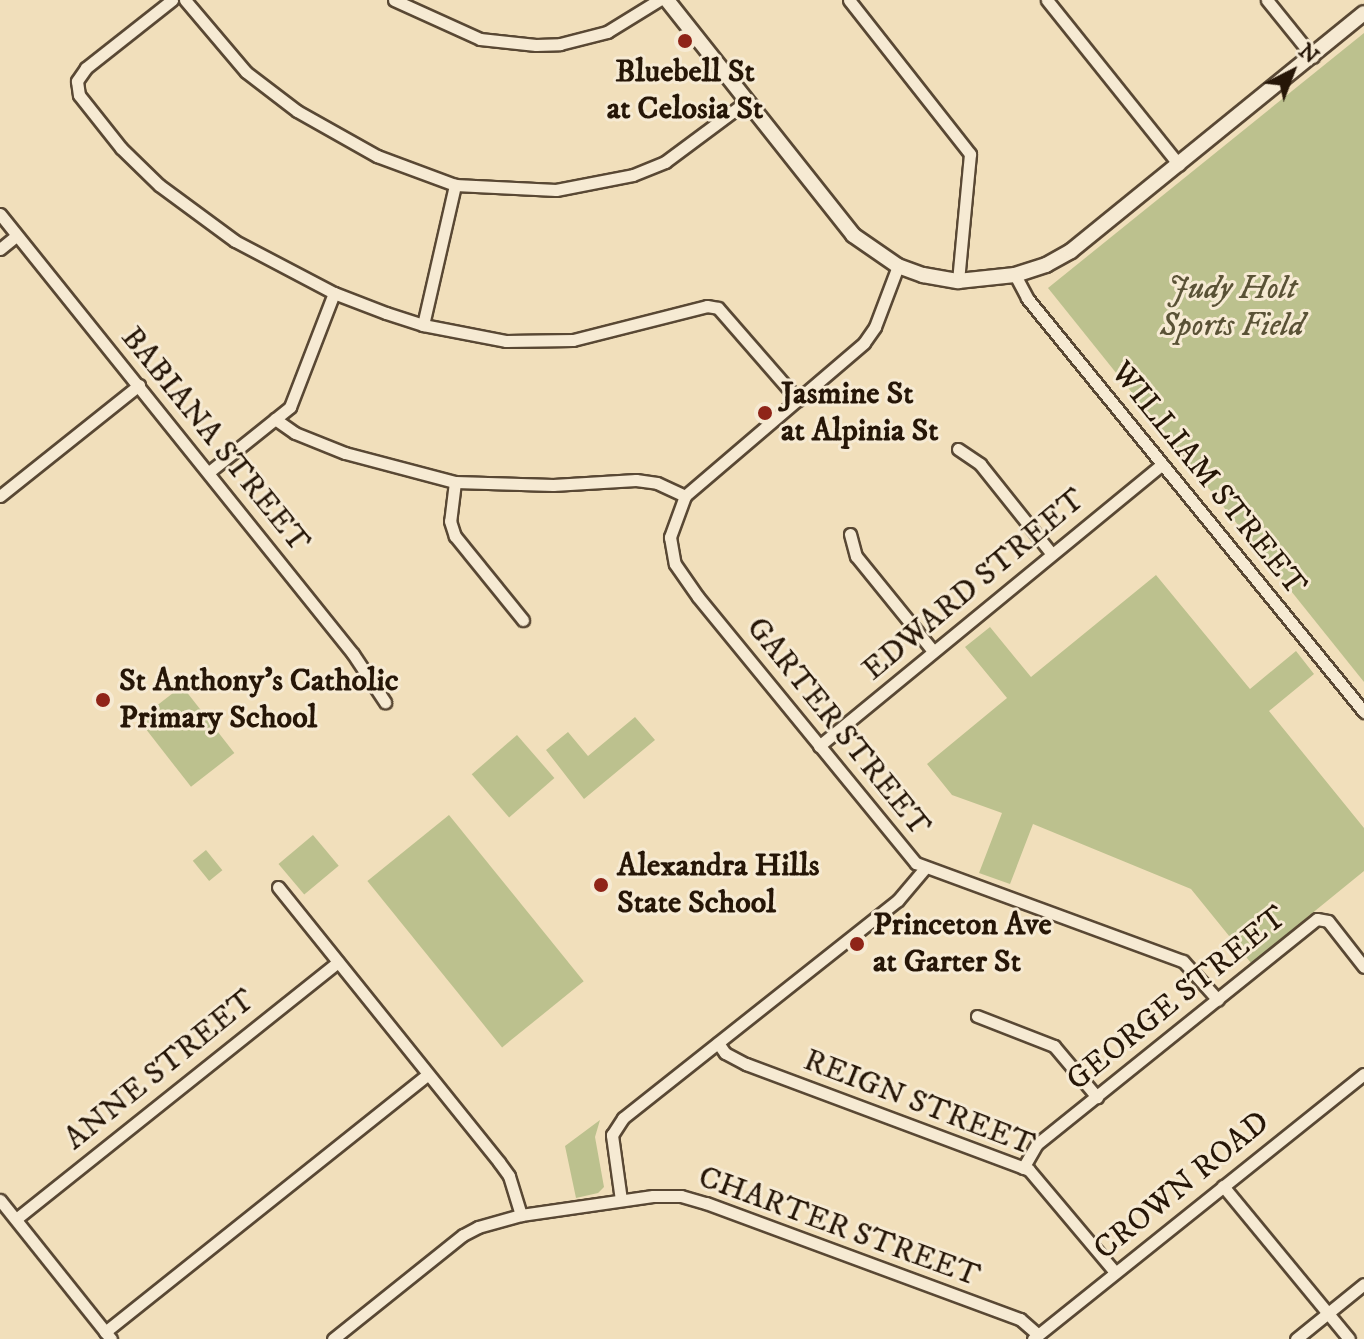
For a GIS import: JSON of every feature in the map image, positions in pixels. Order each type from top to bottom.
[{"type":"street","points":[[172,0],[86,68],[77,81],[79,95],[121,148],[195,214],[235,241],[334,293],[423,325],[537,343],[573,340],[707,306],[718,308],[798,400]]},
{"type":"street","points":[[185,0],[246,72],[297,111],[377,156],[455,185],[556,190],[633,175],[665,162],[747,101]]},
{"type":"street","points":[[394,0],[480,39],[536,45],[560,44],[607,32],[659,0]]},
{"type":"street","points":[[667,0],[853,235],[898,266],[923,275],[958,281],[1015,275],[1046,265],[1071,251],[1364,13]]},
{"type":"street","points":[[849,0],[970,154],[958,281]]},
{"type":"street","points":[[1047,0],[1179,165]]},
{"type":"street","points":[[1267,0],[1313,57]]},
{"type":"street","points":[[423,325],[455,185]]},
{"type":"street","name":"BABIANA STREET","points":[[0,214],[353,654],[385,702]]},
{"type":"street","points":[[0,249],[16,236]]},
{"type":"street","points":[[275,419],[295,433],[345,453],[455,482],[553,485],[636,480],[657,483],[685,496],[870,335],[898,266]]},
{"type":"street","name":"WILLIAM STREET","points":[[1015,275],[1027,298],[1364,712]]},
{"type":"street","points":[[209,472],[275,419],[296,397],[334,293]]},
{"type":"street","points":[[0,496],[139,385]]},
{"type":"street","points":[[958,449],[980,464],[1051,553]]},
{"type":"street","name":"EDWARD STREET","points":[[819,746],[1162,464]]},
{"type":"street","points":[[455,482],[450,521],[455,536],[523,620]]},
{"type":"street","name":"GARTER STREET","points":[[685,496],[670,537],[675,564],[908,857],[925,868],[1183,961],[1218,1000]]},
{"type":"street","points":[[850,534],[856,556],[933,651]]},
{"type":"street","points":[[621,1200],[613,1152],[616,1126],[898,900],[925,868]]},
{"type":"street","points":[[278,887],[509,1176],[521,1215]]},
{"type":"street","name":"GEORGE STREET","points":[[1023,1168],[1033,1149],[1317,919],[1328,921],[1364,967]]},
{"type":"street","name":"ANNE STREET","points":[[16,1219],[338,962]]},
{"type":"street","points":[[977,1016],[1054,1046],[1097,1097]]},
{"type":"street","name":"REIGN STREET","points":[[718,1043],[725,1053],[746,1064],[1023,1168],[1041,1181],[1115,1272]]},
{"type":"street","points":[[0,1200],[108,1335],[428,1074]]},
{"type":"street","name":"CROWN ROAD","points":[[1034,1337],[1364,1074]]},
{"type":"street","points":[[1223,1186],[1349,1339]]},
{"type":"street","name":"CHARTER STREET","points":[[333,1339],[463,1235],[521,1215],[621,1200],[681,1196],[1020,1319],[1034,1337]]},
{"type":"street","points":[[1296,1339],[1364,1284]]},
{"type":"green space","name":"Judy Holt Sports Field","points":[[1364,33],[1364,682],[1048,288]]},
{"type":"green space","points":[[1156,575],[1250,689],[1296,651],[1314,674],[1269,711],[1364,828],[1364,871],[1251,963],[1191,889],[1033,824],[1010,884],[979,873],[1002,813],[952,795],[927,764],[1007,698],[965,647],[990,627],[1031,677]]},
{"type":"green space","points":[[182,686],[234,753],[191,787],[139,720]]},
{"type":"green space","points":[[635,717],[655,740],[584,799],[546,750],[568,732],[588,756]]},
{"type":"green space","points":[[517,735],[554,778],[509,817],[472,774]]},
{"type":"green space","points":[[449,815],[584,981],[502,1047],[367,881]]},
{"type":"green space","points":[[313,835],[339,866],[304,895],[279,864]]},
{"type":"green space","points":[[206,850],[222,870],[209,881],[193,861]]},
{"type":"green space","points":[[600,1120],[595,1137],[604,1187],[598,1193],[576,1198],[565,1146]]},
{"type":"place","name":"Bluebell St at Celosia St","points":[[685,41]]},
{"type":"place","name":"Jasmine St at Alpinia St","points":[[765,413]]},
{"type":"place","name":"St Anthony's Catholic Primary School","points":[[103,700]]},
{"type":"place","name":"Alexandra Hills State School","points":[[601,885]]},
{"type":"place","name":"Princeton Ave at Garter St","points":[[857,944]]}]
